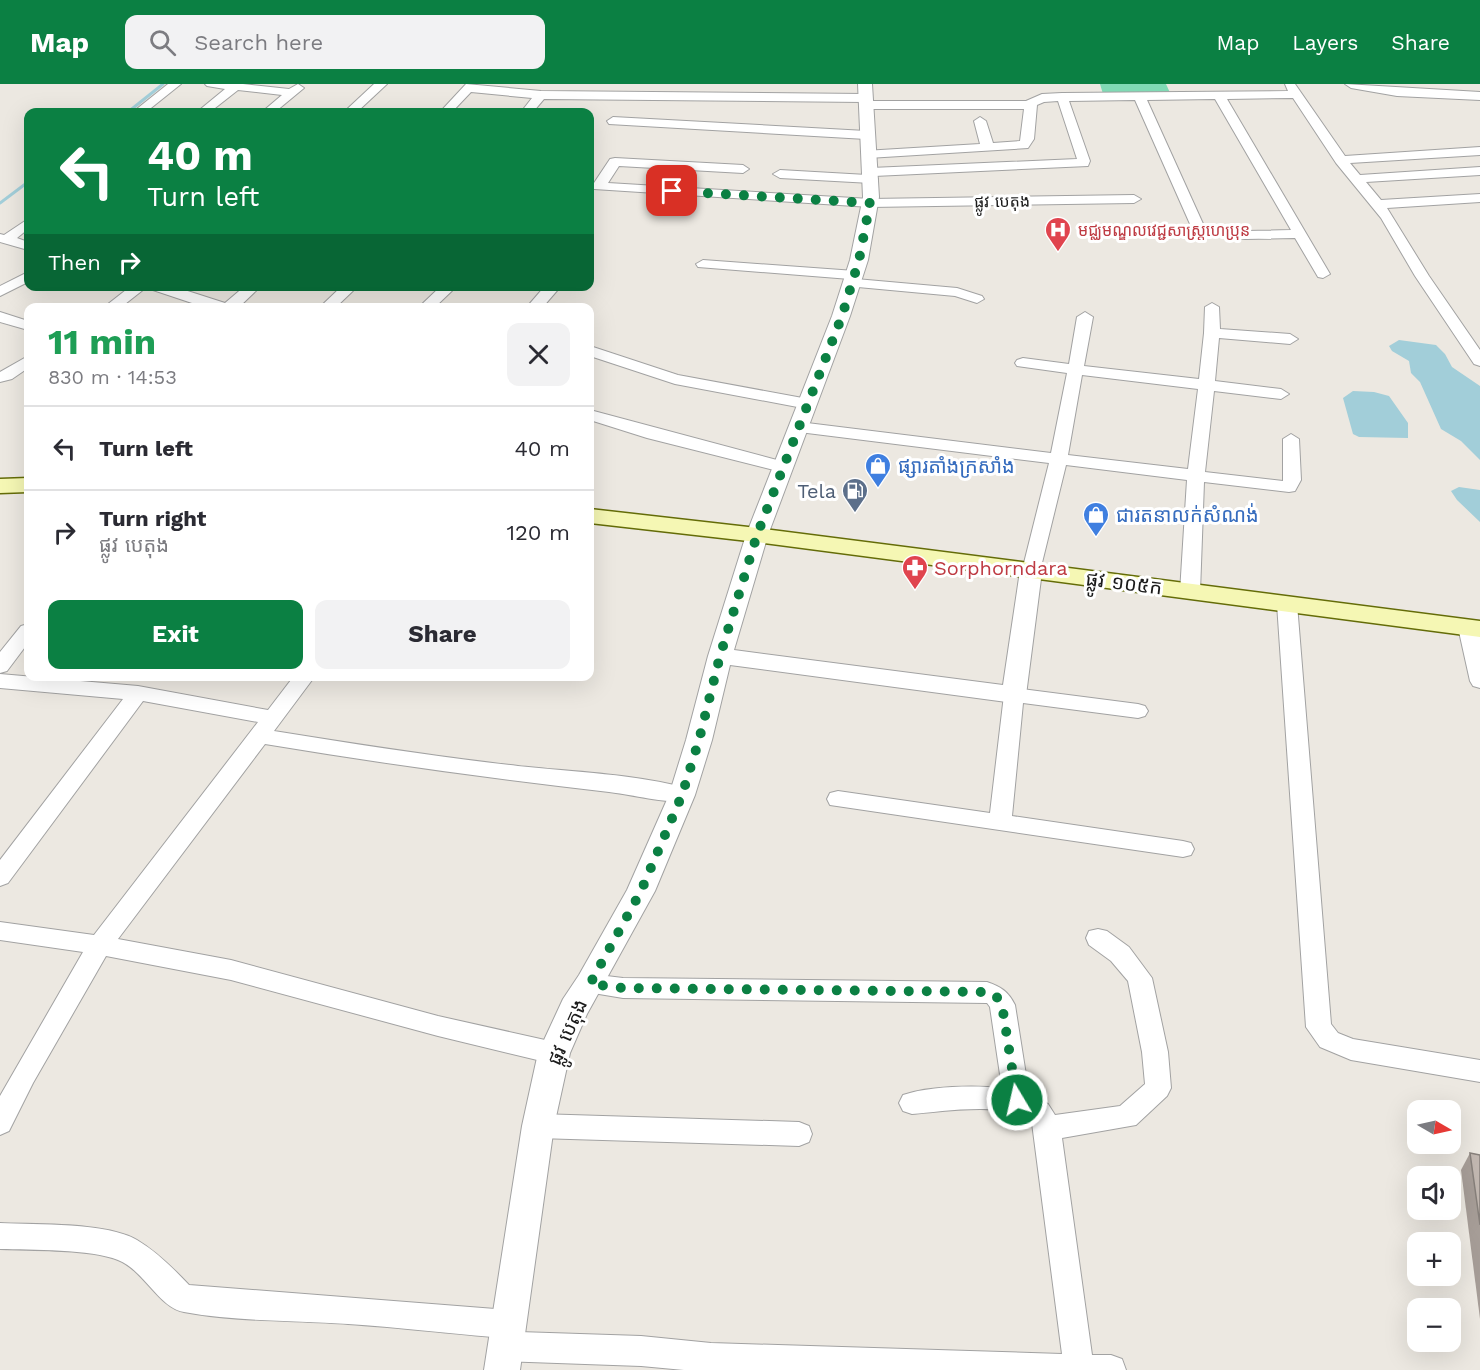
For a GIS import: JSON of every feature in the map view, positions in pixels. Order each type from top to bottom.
[{"type":"main road","points":[[0,486],[24,484]]},
{"type":"main road","name":"ផ្លូវ ១០៥ក","points":[[594,516],[757,535],[1474,628]]},
{"type":"street","points":[[144,108],[175,84]]},
{"type":"street","points":[[211,84],[292,93]]},
{"type":"street","points":[[273,108],[303,84]]},
{"type":"street","points":[[354,108],[381,84]]},
{"type":"street","points":[[624,96],[630,84]]},
{"type":"street","points":[[1092,84],[1095,97]]},
{"type":"street","points":[[1246,84],[1254,95]]},
{"type":"street","points":[[1351,84],[1397,92],[1480,96]]},
{"type":"street","points":[[450,108],[470,86],[588,101],[624,96],[761,90],[1031,105]]},
{"type":"street","points":[[207,108],[235,87]]},
{"type":"street","points":[[613,121],[869,169],[988,148],[1026,144],[1031,105],[1042,98],[1254,95],[1293,89],[1341,160],[1379,204],[1422,276],[1480,361]]},
{"type":"street","points":[[530,108],[541,95]]},
{"type":"street","points":[[1219,95],[1323,274]]},
{"type":"street","name":"ផ្លូវ បេតុង","points":[[505,1347],[538,1126],[554,1053],[574,1008],[590,984],[641,891],[682,795],[699,740],[720,656],[757,535],[853,279],[869,169],[865,96]]},
{"type":"street","points":[[1139,96],[1199,230],[1245,235],[1300,234]]},
{"type":"street","points":[[780,174],[1083,163],[1062,97]]},
{"type":"street","points":[[980,121],[988,148]]},
{"type":"street","points":[[1341,160],[1480,151]]},
{"type":"street","points":[[726,193],[751,155]]},
{"type":"street","name":"ផ្លូវ បេតុង","points":[[743,169],[615,162],[600,187],[726,193],[869,169],[1134,199]]},
{"type":"street","points":[[1357,179],[1480,171]]},
{"type":"street","points":[[1379,204],[1480,198]]},
{"type":"street","points":[[3,239],[24,226]]},
{"type":"street","points":[[3,239],[24,245]]},
{"type":"street","points":[[703,264],[853,279],[957,292],[977,298]]},
{"type":"street","points":[[0,292],[24,278]]},
{"type":"street","points":[[117,303],[134,291]]},
{"type":"street","points":[[170,291],[210,303]]},
{"type":"street","points":[[232,303],[248,291]]},
{"type":"street","points":[[332,303],[345,291]]},
{"type":"street","points":[[431,303],[444,291]]},
{"type":"street","points":[[538,303],[549,291]]},
{"type":"street","points":[[1190,592],[1196,476],[1212,333],[1212,307]]},
{"type":"street","points":[[0,317],[24,325]]},
{"type":"street","points":[[1000,822],[1031,571],[1059,458],[1085,317]]},
{"type":"street","points":[[1212,333],[1290,339]]},
{"type":"street","points":[[594,352],[675,379],[803,416],[1059,458],[1196,476],[1289,487],[1292,480],[1291,439]]},
{"type":"street","points":[[1023,363],[1281,394]]},
{"type":"street","points":[[0,377],[6,376],[24,364]]},
{"type":"street","points":[[594,416],[653,434],[782,466]]},
{"type":"street","points":[[1287,604],[1319,1027],[1329,1040],[1351,1049],[1480,1071]]},
{"type":"street","points":[[1474,628],[1480,681]]},
{"type":"street","points":[[0,666],[24,635]]},
{"type":"street","points":[[720,656],[1138,711]]},
{"type":"street","points":[[0,681],[138,693],[357,752],[682,795]]},
{"type":"street","points":[[0,1122],[24,1075],[100,945],[301,681]]},
{"type":"street","points":[[0,877],[138,693]]},
{"type":"street","points":[[838,799],[1183,849]]},
{"type":"street","points":[[0,931],[100,945],[231,970],[438,1026],[554,1053]]},
{"type":"street","points":[[1047,1128],[1127,1117],[1158,1088],[1155,1052],[1140,978],[1120,954],[1098,938]]},
{"type":"street","points":[[590,984],[623,988],[987,992],[996,996],[1002,1005],[1017,1100]]},
{"type":"street","points":[[912,1103],[1000,1098],[1017,1100],[1038,1110],[1047,1128],[1079,1369]]},
{"type":"street","points":[[538,1126],[799,1134]]},
{"type":"street","points":[[0,1236],[65,1239],[125,1248],[150,1265],[182,1298],[234,1304],[349,1310],[505,1347],[641,1351],[711,1364],[1111,1370]]},
{"type":"green space","points":[[1100,84],[1166,84],[1171,95],[1103,94]]},
{"type":"water","points":[[1399,340],[1436,345],[1445,354],[1452,367],[1480,386],[1480,460],[1461,441],[1441,429],[1420,382],[1411,373],[1409,361],[1392,351],[1389,346]]},
{"type":"water","points":[[1353,391],[1374,392],[1389,396],[1408,423],[1408,438],[1359,437],[1353,434],[1343,398]]},
{"type":"water","points":[[1459,487],[1480,490],[1480,522],[1451,491]]},
{"type":"building","points":[[1470,1153],[1480,1155],[1480,1225]]},
{"type":"waterway","points":[[133,108],[163,84]]},
{"type":"waterway","points":[[0,203],[24,185]]},
{"type":"place","name":"មជ្ឈមណ្ឌលវេជ្ជសាស្ត្រហេប្រុន","points":[[1058,253]]},
{"type":"place","name":"ផ្សារតាំងក្រសាំង","points":[[878,489]]},
{"type":"place","name":"Tela","points":[[855,514]]},
{"type":"place","name":"ជារតនាលក់សំណង់","points":[[1096,538]]},
{"type":"place","name":"Sorphorndara","points":[[915,591]]},
{"type":"route","points":[[672,191],[870,203],[859,260],[842,316],[757,535],[720,656],[699,740],[682,795],[641,891],[590,984],[623,988],[972,990],[987,992],[996,996],[1002,1005],[1017,1100]]}]
